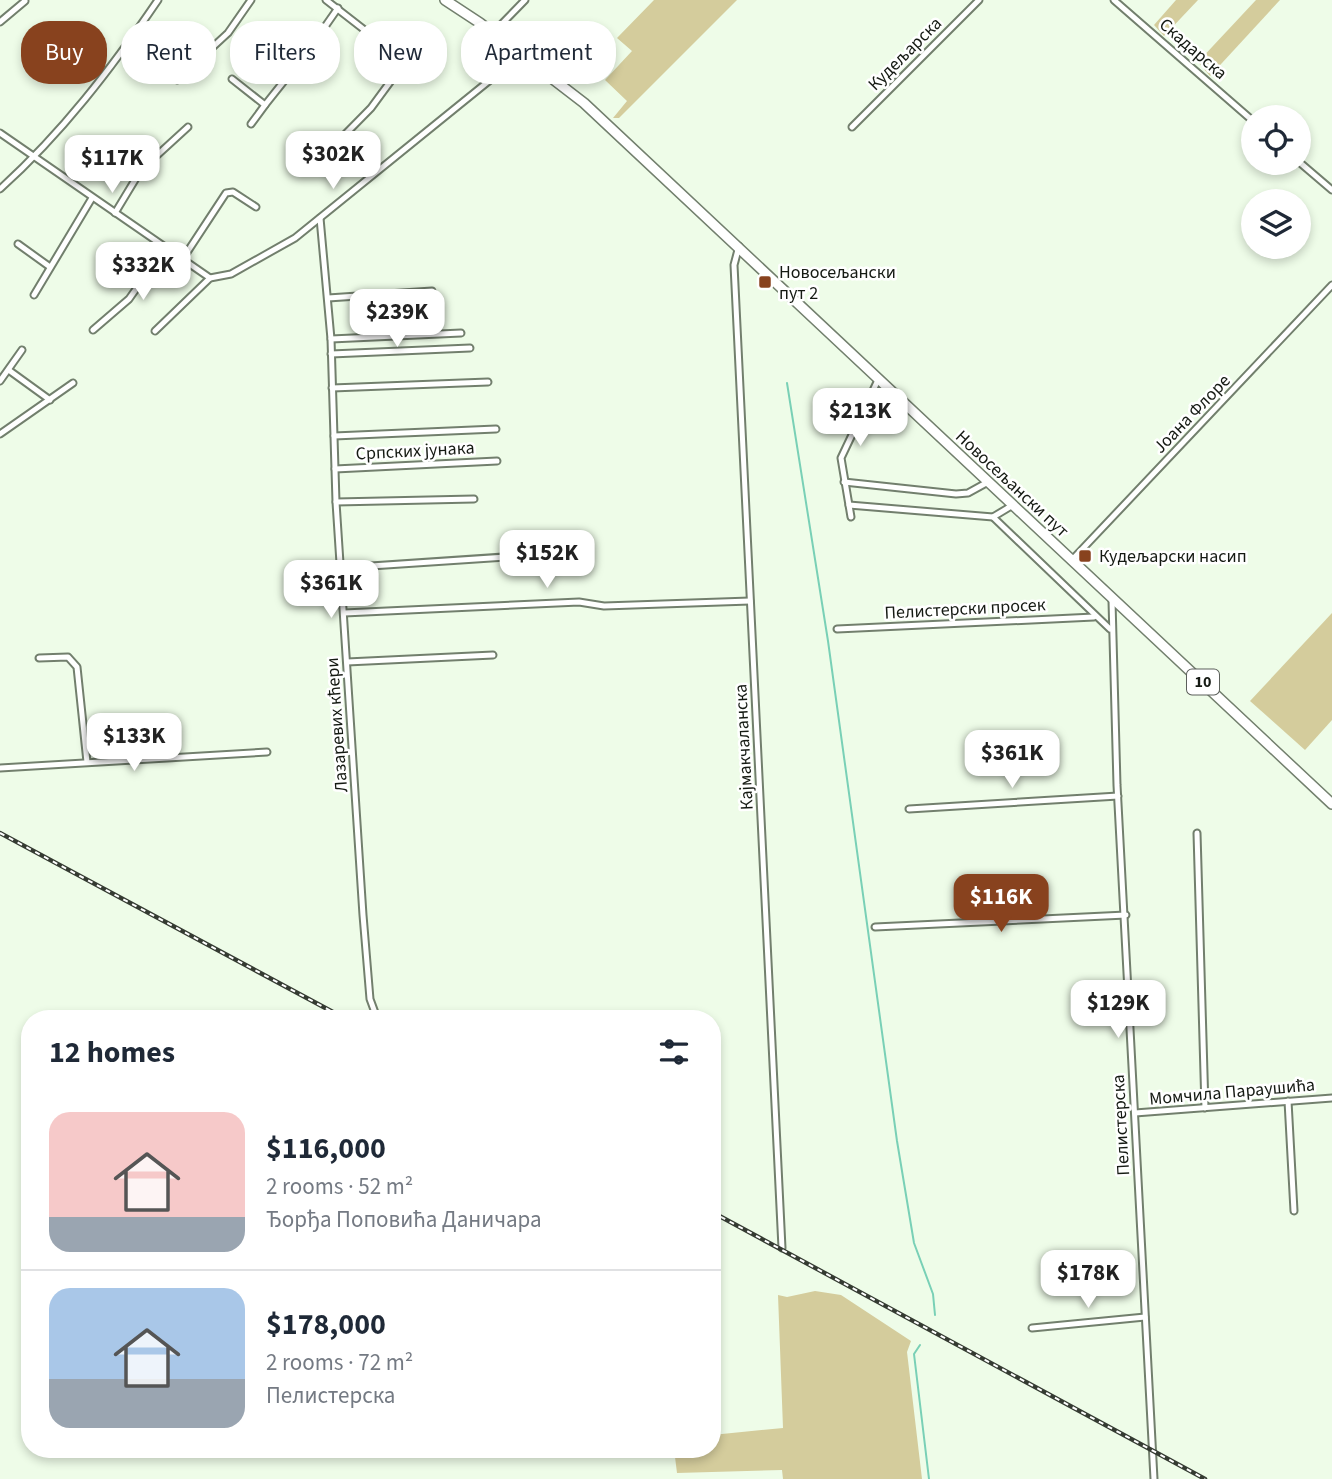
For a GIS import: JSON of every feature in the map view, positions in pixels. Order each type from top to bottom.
[{"type":"main road","name":"Новосељански пут","points":[[445,0],[476,21]]},
{"type":"main road","name":"Новосељански пут","points":[[559,84],[584,103],[739,246],[1112,601],[1332,804]]},
{"type":"street","points":[[0,188],[36,157],[116,62],[159,0]]},
{"type":"street","points":[[216,44],[228,33],[251,0]]},
{"type":"street","points":[[326,0],[354,21]]},
{"type":"street","points":[[505,21],[526,0]]},
{"type":"street","name":"Кудељарска","points":[[852,127],[979,0]]},
{"type":"street","name":"Скадарска","points":[[1114,0],[1241,111]]},
{"type":"street","points":[[0,22],[25,1]]},
{"type":"street","points":[[251,124],[338,8]]},
{"type":"street","points":[[238,84],[265,105]]},
{"type":"street","points":[[315,166],[371,108],[389,84]]},
{"type":"street","points":[[155,331],[210,278],[231,274],[257,260],[320,218],[485,84]]},
{"type":"street","points":[[115,213],[141,170],[188,127]]},
{"type":"street","points":[[0,133],[210,278]]},
{"type":"street","points":[[1311,172],[1332,190]]},
{"type":"street","points":[[182,260],[226,194],[233,192],[256,207]]},
{"type":"street","points":[[34,295],[92,198]]},
{"type":"street","name":"Лазаревих кћери","points":[[320,218],[331,339],[336,502],[366,950],[370,999],[374,1010]]},
{"type":"street","points":[[18,244],[50,267]]},
{"type":"street","name":"Кајмакчаланска","points":[[739,246],[734,265],[782,1248]]},
{"type":"street","points":[[93,330],[130,299],[165,248]]},
{"type":"street","name":"Јоана Флоре","points":[[1071,561],[1332,285]]},
{"type":"street","points":[[328,298],[432,291]]},
{"type":"street","points":[[331,339],[461,333]]},
{"type":"street","points":[[331,354],[470,348]]},
{"type":"street","points":[[0,381],[10,371],[22,350]]},
{"type":"street","points":[[10,371],[50,400]]},
{"type":"street","points":[[851,517],[842,455],[878,380]]},
{"type":"street","points":[[332,388],[488,382]]},
{"type":"street","points":[[0,434],[73,383]]},
{"type":"street","points":[[334,436],[496,429]]},
{"type":"street","name":"Српских јунака","points":[[335,469],[497,461]]},
{"type":"street","points":[[844,482],[956,494],[968,493],[988,482]]},
{"type":"street","points":[[336,502],[474,499]]},
{"type":"street","points":[[849,505],[993,517],[1013,505]]},
{"type":"street","points":[[993,517],[1094,617],[1110,629]]},
{"type":"street","points":[[341,568],[564,554]]},
{"type":"street","points":[[344,613],[579,602],[604,606],[750,601]]},
{"type":"street","name":"Пелистерска","points":[[1112,601],[1110,629],[1154,1479]]},
{"type":"street","name":"Пелистерски просек","points":[[837,629],[1094,617]]},
{"type":"street","points":[[347,662],[493,655]]},
{"type":"street","points":[[39,657],[68,657],[77,667],[87,762]]},
{"type":"street","points":[[0,768],[267,751]]},
{"type":"street","points":[[909,809],[1118,796]]},
{"type":"street","points":[[1197,833],[1205,1108]]},
{"type":"street","points":[[876,927],[1126,915]]},
{"type":"street","name":"Момчила Параушића","points":[[1135,1114],[1332,1098]]},
{"type":"street","points":[[1288,1101],[1294,1211]]},
{"type":"street","points":[[1032,1328],[1145,1317]]},
{"type":"shaded area","points":[[654,0],[737,0],[619,118],[613,118],[627,101],[609,84],[616,84],[616,68],[632,51],[617,38]]},
{"type":"shaded area","points":[[1176,0],[1198,0],[1164,36],[1154,25]]},
{"type":"shaded area","points":[[1256,0],[1280,0],[1210,76],[1198,62]]},
{"type":"shaded area","points":[[1332,613],[1332,720],[1305,750],[1250,701]]},
{"type":"shaded area","points":[[815,1291],[841,1295],[911,1341],[907,1352],[922,1479],[783,1479],[782,1470],[677,1473],[675,1458],[721,1458],[721,1434],[783,1428],[778,1295],[787,1297]]},
{"type":"waterway","points":[[787,383],[828,641],[897,1141],[914,1243],[933,1294],[935,1315]]},
{"type":"waterway","points":[[920,1345],[914,1354],[929,1479]]},
{"type":"railway","points":[[0,833],[329,1010]]},
{"type":"railway","points":[[721,1217],[1205,1479]]},
{"type":"place","name":"Новосељански пут 2","points":[[765,282]]},
{"type":"place","name":"Кудељарски насип","points":[[1085,556]]}]
